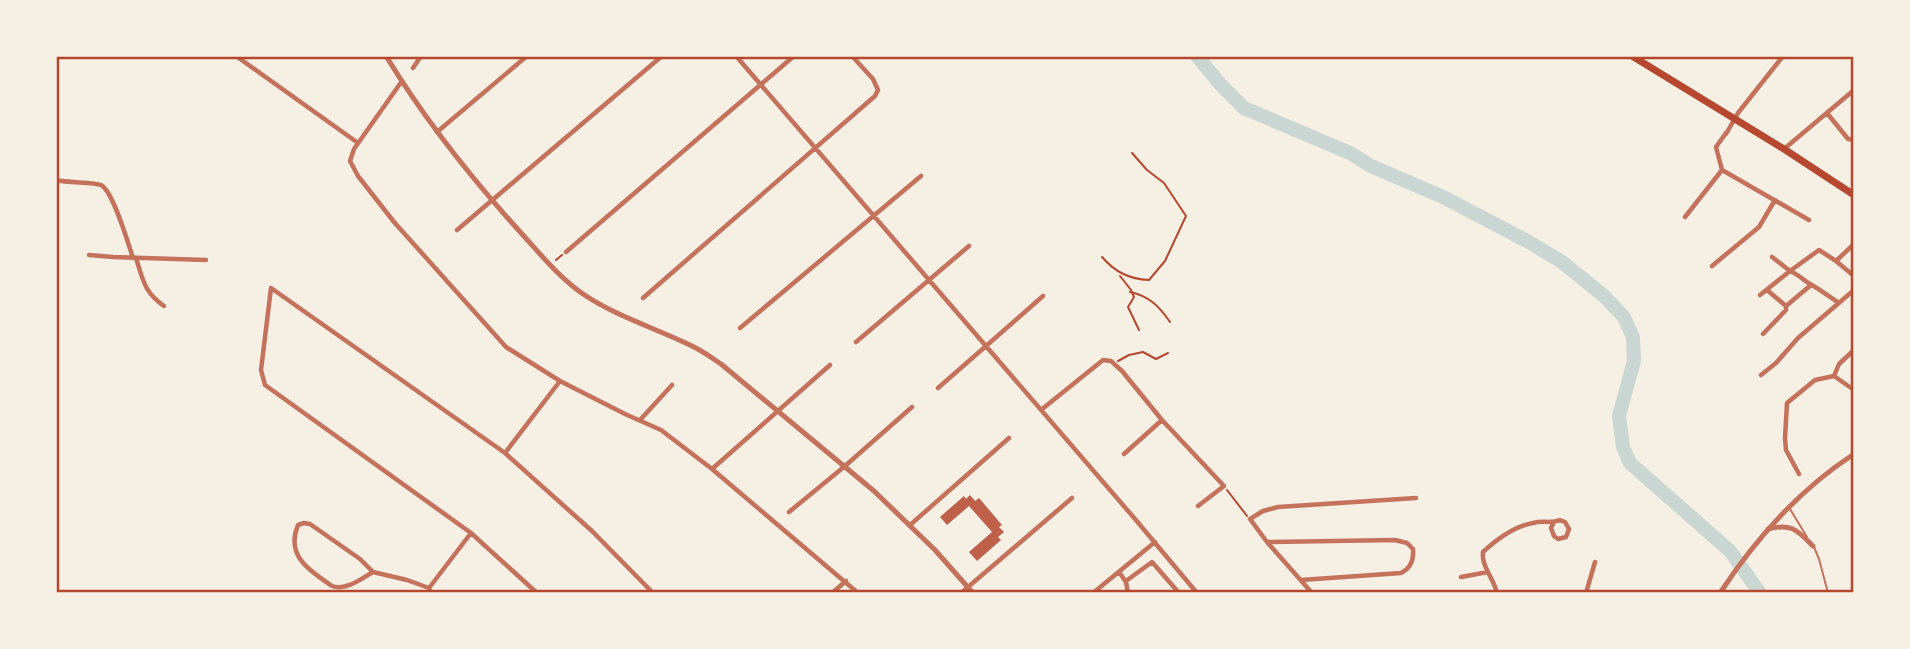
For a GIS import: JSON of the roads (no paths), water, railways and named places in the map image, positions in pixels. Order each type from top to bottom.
[{"type":"main road","points":[[1632,56],[1854,195]]},
{"type":"street","points":[[236,56],[358,143]]},
{"type":"street","points":[[386,56],[437,132],[492,201],[550,265],[581,293],[601,305],[698,349],[721,364],[845,466],[910,525],[973,593]]},
{"type":"street","points":[[412,68],[421,56]]},
{"type":"street","points":[[437,132],[527,56]]},
{"type":"street","points":[[457,230],[662,56]]},
{"type":"street","points":[[736,56],[1197,593]]},
{"type":"street","points":[[566,252],[794,56]]},
{"type":"street","points":[[643,298],[872,100],[878,89],[873,79],[852,56]]},
{"type":"street","points":[[1783,56],[1734,119],[1716,150],[1722,170],[1808,220]]},
{"type":"street","points":[[402,81],[351,153],[349,161],[394,222],[513,352],[560,381],[661,430],[712,469],[858,593]]},
{"type":"street","points":[[1784,149],[1854,90]]},
{"type":"street","points":[[1827,113],[1848,139],[1854,140]]},
{"type":"street","points":[[1685,218],[1722,170]]},
{"type":"street","points":[[740,328],[921,176]]},
{"type":"street","points":[[56,180],[95,184],[105,188],[112,199],[148,291],[164,306]]},
{"type":"street","points":[[1712,266],[1759,227],[1775,200]]},
{"type":"street","points":[[1836,261],[1854,244]]},
{"type":"street","points":[[856,342],[968,246]]},
{"type":"street","points":[[1760,295],[1817,251],[1836,261],[1854,276]]},
{"type":"street","points":[[89,255],[206,260]]},
{"type":"street","points":[[1772,257],[1839,303]]},
{"type":"street","points":[[1763,334],[1811,285]]},
{"type":"street","points":[[537,593],[471,533],[265,385],[261,370],[271,288],[505,453],[583,522],[653,593]]},
{"type":"street","points":[[1767,290],[1787,311]]},
{"type":"street","points":[[1761,375],[1776,363],[1796,340],[1854,290]]},
{"type":"street","points":[[938,388],[1043,296]]},
{"type":"street","points":[[1834,376],[1839,364],[1854,350]]},
{"type":"street","points":[[1041,410],[1103,360],[1115,363],[1162,420],[1224,486],[1198,506]]},
{"type":"street","points":[[712,469],[830,365]]},
{"type":"street","points":[[1799,474],[1786,450],[1786,406],[1789,401],[1815,380],[1834,376],[1854,390]]},
{"type":"street","points":[[505,453],[560,381]]},
{"type":"street","points":[[640,420],[672,385]]},
{"type":"street","points":[[789,512],[912,407]]},
{"type":"street","points":[[1124,454],[1162,420]]},
{"type":"street","points":[[910,525],[1009,438]]},
{"type":"street","points":[[1720,593],[1768,529],[1818,481],[1854,454]]},
{"type":"street","points":[[961,593],[1072,498]]},
{"type":"street","points":[[1312,593],[1250,519],[1264,511],[1278,508],[1416,498]]},
{"type":"street","points":[[1497,593],[1484,565],[1482,555],[1486,549],[1505,535],[1530,523],[1553,524],[1560,520],[1568,525],[1566,537],[1554,537],[1551,533],[1553,524]]},
{"type":"street","points":[[373,572],[345,587],[332,586],[304,566],[298,558],[295,541],[298,526],[310,524],[360,559],[373,572],[407,580],[430,591],[471,533]]},
{"type":"street","points":[[1768,529],[1788,526],[1813,547]]},
{"type":"street","points":[[1267,542],[1395,540],[1407,543],[1413,549],[1412,563],[1401,573],[1301,580]]},
{"type":"street","points":[[1093,593],[1155,542]]},
{"type":"street","points":[[1126,581],[1152,562],[1179,593]]},
{"type":"street","points":[[1586,593],[1595,562]]},
{"type":"street","points":[[1119,572],[1126,581],[1128,593]]},
{"type":"street","points":[[1461,577],[1488,572]]},
{"type":"street","points":[[832,593],[846,581]]},
{"type":"lane","points":[[1790,508],[1819,559],[1828,593]]},
{"type":"waterway","points":[[1197,56],[1244,108],[1350,153],[1371,166],[1443,197],[1562,262],[1604,296],[1624,317],[1633,337],[1634,361],[1619,416],[1623,447],[1630,463],[1730,551],[1760,593]]}]
